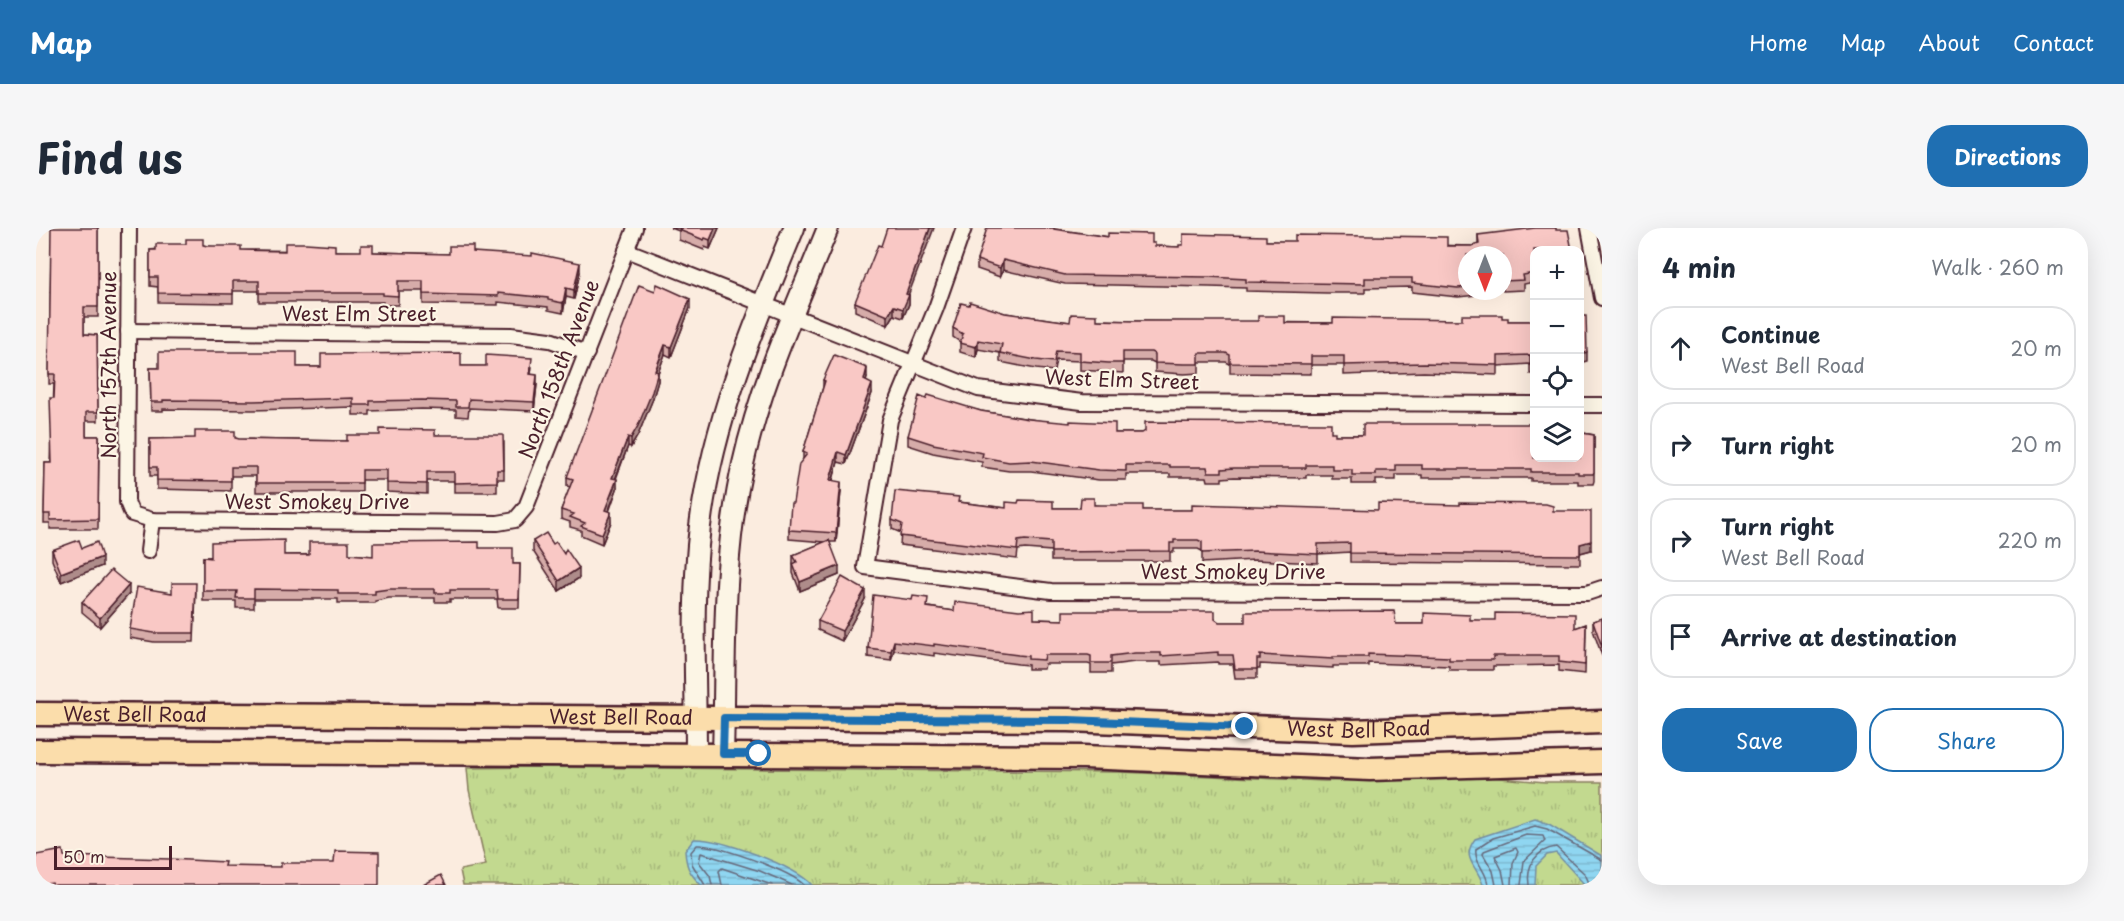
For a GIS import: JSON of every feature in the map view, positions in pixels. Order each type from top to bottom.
[{"type":"main road","name":"West Bell Road","points":[[36,714],[1099,720],[1353,731],[1602,722]]},
{"type":"main road","name":"West Bell Road","points":[[36,751],[1084,757],[1370,769],[1602,762]]},
{"type":"street","name":"North 157th Avenue","points":[[129,228],[127,502],[132,514],[152,520]]},
{"type":"street","name":"North 158th Avenue","points":[[515,520],[526,507],[635,228]]},
{"type":"street","points":[[696,754],[696,575],[700,525],[714,448],[730,390],[794,228]]},
{"type":"street","points":[[723,754],[727,572],[738,490],[756,413],[828,228]]},
{"type":"street","points":[[913,365],[964,228]]},
{"type":"street","points":[[1590,228],[1602,298]]},
{"type":"street","name":"West Elm Street","points":[[626,250],[978,389],[1082,402],[1530,405]]},
{"type":"street","name":"West Elm Street","points":[[128,332],[511,334],[550,340],[586,353]]},
{"type":"street","name":"West Smokey Drive","points":[[913,365],[890,420],[865,567],[1051,591],[1587,593],[1602,588]]},
{"type":"street","points":[[1584,405],[1602,405]]},
{"type":"street","points":[[148,550],[152,520]]},
{"type":"street","name":"West Smokey Drive","points":[[152,520],[498,523],[515,520]]},
{"type":"green space","points":[[467,768],[1120,772],[1325,781],[1489,777],[1545,782],[1602,782],[1602,885],[463,885],[460,870],[486,865],[469,790]]},
{"type":"water","points":[[1535,819],[1549,824],[1602,856],[1602,885],[1585,885],[1556,853],[1547,855],[1536,866],[1535,885],[1483,885],[1471,862],[1469,852],[1475,839]]},
{"type":"water","points":[[694,839],[721,843],[756,854],[790,870],[812,885],[701,885],[689,870],[685,851]]},
{"type":"building","points":[[51,228],[98,228],[98,307],[84,307],[84,334],[97,335],[98,412],[86,412],[86,436],[99,436],[98,519],[50,520],[50,514],[44,514],[45,463],[52,463],[50,398],[54,398],[55,374],[49,374]]},
{"type":"building","points":[[680,228],[715,228],[710,240],[705,238],[704,240],[679,230]]},
{"type":"building","points":[[887,228],[930,228],[906,294],[909,295],[903,309],[894,306],[888,316],[855,302]]},
{"type":"building","points":[[987,228],[1054,228],[1108,237],[1108,233],[1152,234],[1152,243],[1155,243],[1155,246],[1179,247],[1183,245],[1183,234],[1266,236],[1266,241],[1295,241],[1295,235],[1447,237],[1447,246],[1458,246],[1458,288],[1412,283],[1412,278],[1365,278],[1365,284],[1246,282],[1246,279],[1209,277],[1065,275],[1003,260],[1000,268],[977,260]]},
{"type":"building","points":[[1535,228],[1568,230],[1571,246],[1530,246],[1530,274],[1523,275],[1524,280],[1512,281],[1512,246],[1472,246],[1479,244],[1478,235]]},
{"type":"building","points":[[186,239],[203,239],[203,245],[207,246],[241,246],[241,250],[285,251],[285,243],[306,243],[335,245],[335,251],[361,251],[361,245],[373,245],[373,252],[449,254],[449,246],[473,246],[473,252],[532,256],[532,253],[580,263],[574,290],[566,288],[563,303],[548,300],[548,298],[498,293],[498,296],[423,294],[423,281],[398,281],[398,296],[383,295],[383,293],[259,293],[259,281],[233,281],[233,294],[158,293],[158,277],[150,277],[150,250],[156,250],[156,244],[186,244]]},
{"type":"building","points":[[657,284],[690,299],[671,347],[665,345],[655,371],[658,372],[652,392],[638,426],[631,438],[628,437],[612,478],[617,479],[605,510],[611,512],[602,534],[581,526],[585,523],[570,517],[574,514],[561,510],[573,479],[567,477],[639,285],[655,291]]},
{"type":"building","points":[[970,302],[1005,313],[1070,322],[1071,314],[1097,315],[1097,320],[1135,321],[1258,321],[1258,316],[1285,316],[1285,323],[1333,323],[1333,318],[1462,320],[1462,315],[1502,315],[1502,318],[1508,318],[1508,321],[1530,321],[1530,355],[1498,356],[1498,365],[1424,363],[1344,365],[1344,356],[1311,356],[1311,364],[1230,363],[1230,355],[1226,353],[1199,353],[1199,364],[1155,363],[1155,354],[1151,352],[1123,352],[1123,363],[1080,361],[1080,352],[1056,351],[1054,362],[1000,353],[1002,344],[978,340],[976,347],[960,343],[963,334],[953,328],[961,303],[969,305]]},
{"type":"building","points":[[1584,316],[1586,316],[1587,352],[1584,353]]},
{"type":"building","points":[[159,352],[297,352],[297,367],[321,367],[321,354],[461,353],[461,366],[486,366],[486,355],[532,358],[530,374],[537,375],[534,402],[469,399],[468,407],[456,407],[456,401],[422,400],[370,401],[370,405],[353,405],[353,398],[151,402],[150,368],[159,368]]},
{"type":"building","points":[[834,355],[867,368],[864,380],[872,384],[846,455],[838,452],[830,480],[841,482],[836,533],[789,530],[791,503],[793,503],[799,464],[807,454],[803,452],[825,381],[823,380]]},
{"type":"building","points":[[928,395],[981,411],[1029,419],[1070,423],[1070,421],[1115,423],[1115,433],[1142,433],[1145,431],[1145,422],[1331,423],[1331,432],[1335,432],[1335,435],[1363,435],[1363,424],[1530,424],[1530,462],[1584,462],[1584,433],[1594,435],[1594,472],[1593,474],[1578,474],[1578,472],[1531,472],[1531,469],[1422,469],[1422,465],[1396,465],[1396,471],[1376,471],[1376,475],[1352,475],[1352,470],[1332,470],[1332,465],[1306,465],[1306,468],[1234,468],[1222,469],[1222,472],[1208,472],[1207,467],[1170,467],[1170,465],[1126,465],[1126,471],[1099,470],[1031,461],[1009,462],[982,457],[983,453],[933,444],[908,436],[919,396],[926,399]]},
{"type":"building","points":[[380,429],[435,430],[435,435],[503,435],[504,470],[497,470],[497,482],[454,483],[454,472],[427,472],[427,484],[387,483],[387,470],[362,470],[362,483],[256,483],[256,467],[231,467],[231,481],[157,480],[157,467],[150,467],[150,439],[195,438],[195,431],[235,431],[235,438],[239,439],[347,441],[347,435],[380,435]]},
{"type":"building","points":[[895,491],[959,497],[958,502],[1006,508],[1006,502],[1018,503],[1019,500],[1053,501],[1053,508],[1080,508],[1081,498],[1094,498],[1094,505],[1143,505],[1143,510],[1192,510],[1192,504],[1378,510],[1378,503],[1546,504],[1553,506],[1553,511],[1591,511],[1591,541],[1580,544],[1580,555],[1350,553],[1350,543],[1318,544],[1318,554],[1255,551],[1202,553],[1202,542],[1198,540],[1174,540],[1174,543],[1170,543],[1170,551],[1051,552],[1051,542],[1025,540],[1018,541],[1017,550],[900,536],[902,524],[892,520]]},
{"type":"building","points":[[546,533],[553,544],[556,542],[564,554],[566,549],[579,568],[559,581],[533,541]]},
{"type":"building","points":[[79,540],[82,548],[97,542],[102,557],[61,573],[52,550]]},
{"type":"building","points":[[284,540],[284,555],[309,555],[309,542],[349,542],[349,554],[373,556],[373,543],[479,542],[479,548],[513,548],[513,564],[520,564],[519,599],[498,599],[497,590],[450,590],[450,593],[435,593],[435,589],[389,589],[375,591],[375,594],[338,594],[338,590],[254,589],[254,598],[236,598],[237,591],[203,591],[203,557],[211,558],[211,542]]},
{"type":"building","points":[[829,540],[839,566],[800,582],[793,564],[797,562],[793,555]]},
{"type":"building","points":[[111,570],[129,585],[100,618],[82,602]]},
{"type":"building","points":[[842,577],[865,590],[842,631],[818,621]]},
{"type":"building","points":[[172,583],[196,583],[194,633],[154,633],[130,629],[137,587],[172,593]]},
{"type":"building","points":[[873,595],[912,600],[913,596],[928,598],[927,607],[954,611],[955,602],[1019,610],[1034,609],[1034,619],[1063,620],[1063,611],[1215,611],[1215,619],[1219,622],[1245,622],[1245,612],[1394,611],[1396,624],[1424,624],[1424,613],[1470,615],[1470,620],[1495,620],[1495,613],[1575,614],[1575,628],[1586,624],[1585,665],[1559,662],[1559,656],[1493,656],[1493,660],[1449,660],[1449,657],[1368,654],[1368,657],[1333,657],[1333,659],[1260,655],[1260,659],[1257,659],[1257,669],[1235,669],[1233,655],[1218,655],[1218,652],[1161,656],[1161,653],[1135,653],[1111,656],[1111,663],[1091,663],[1091,656],[1088,655],[1045,655],[1044,660],[1028,659],[1028,656],[894,641],[891,651],[868,648]]},
{"type":"building","points":[[1602,618],[1602,647],[1593,621]]},
{"type":"building","points":[[63,850],[64,856],[170,859],[225,862],[224,866],[281,867],[281,863],[334,863],[335,851],[379,852],[379,885],[53,885],[52,883],[36,885],[36,855]]},
{"type":"building","points":[[441,875],[446,885],[423,885]]},
{"type":"route","points":[[759,754],[723,754],[724,718],[1069,720],[1245,727]]}]
